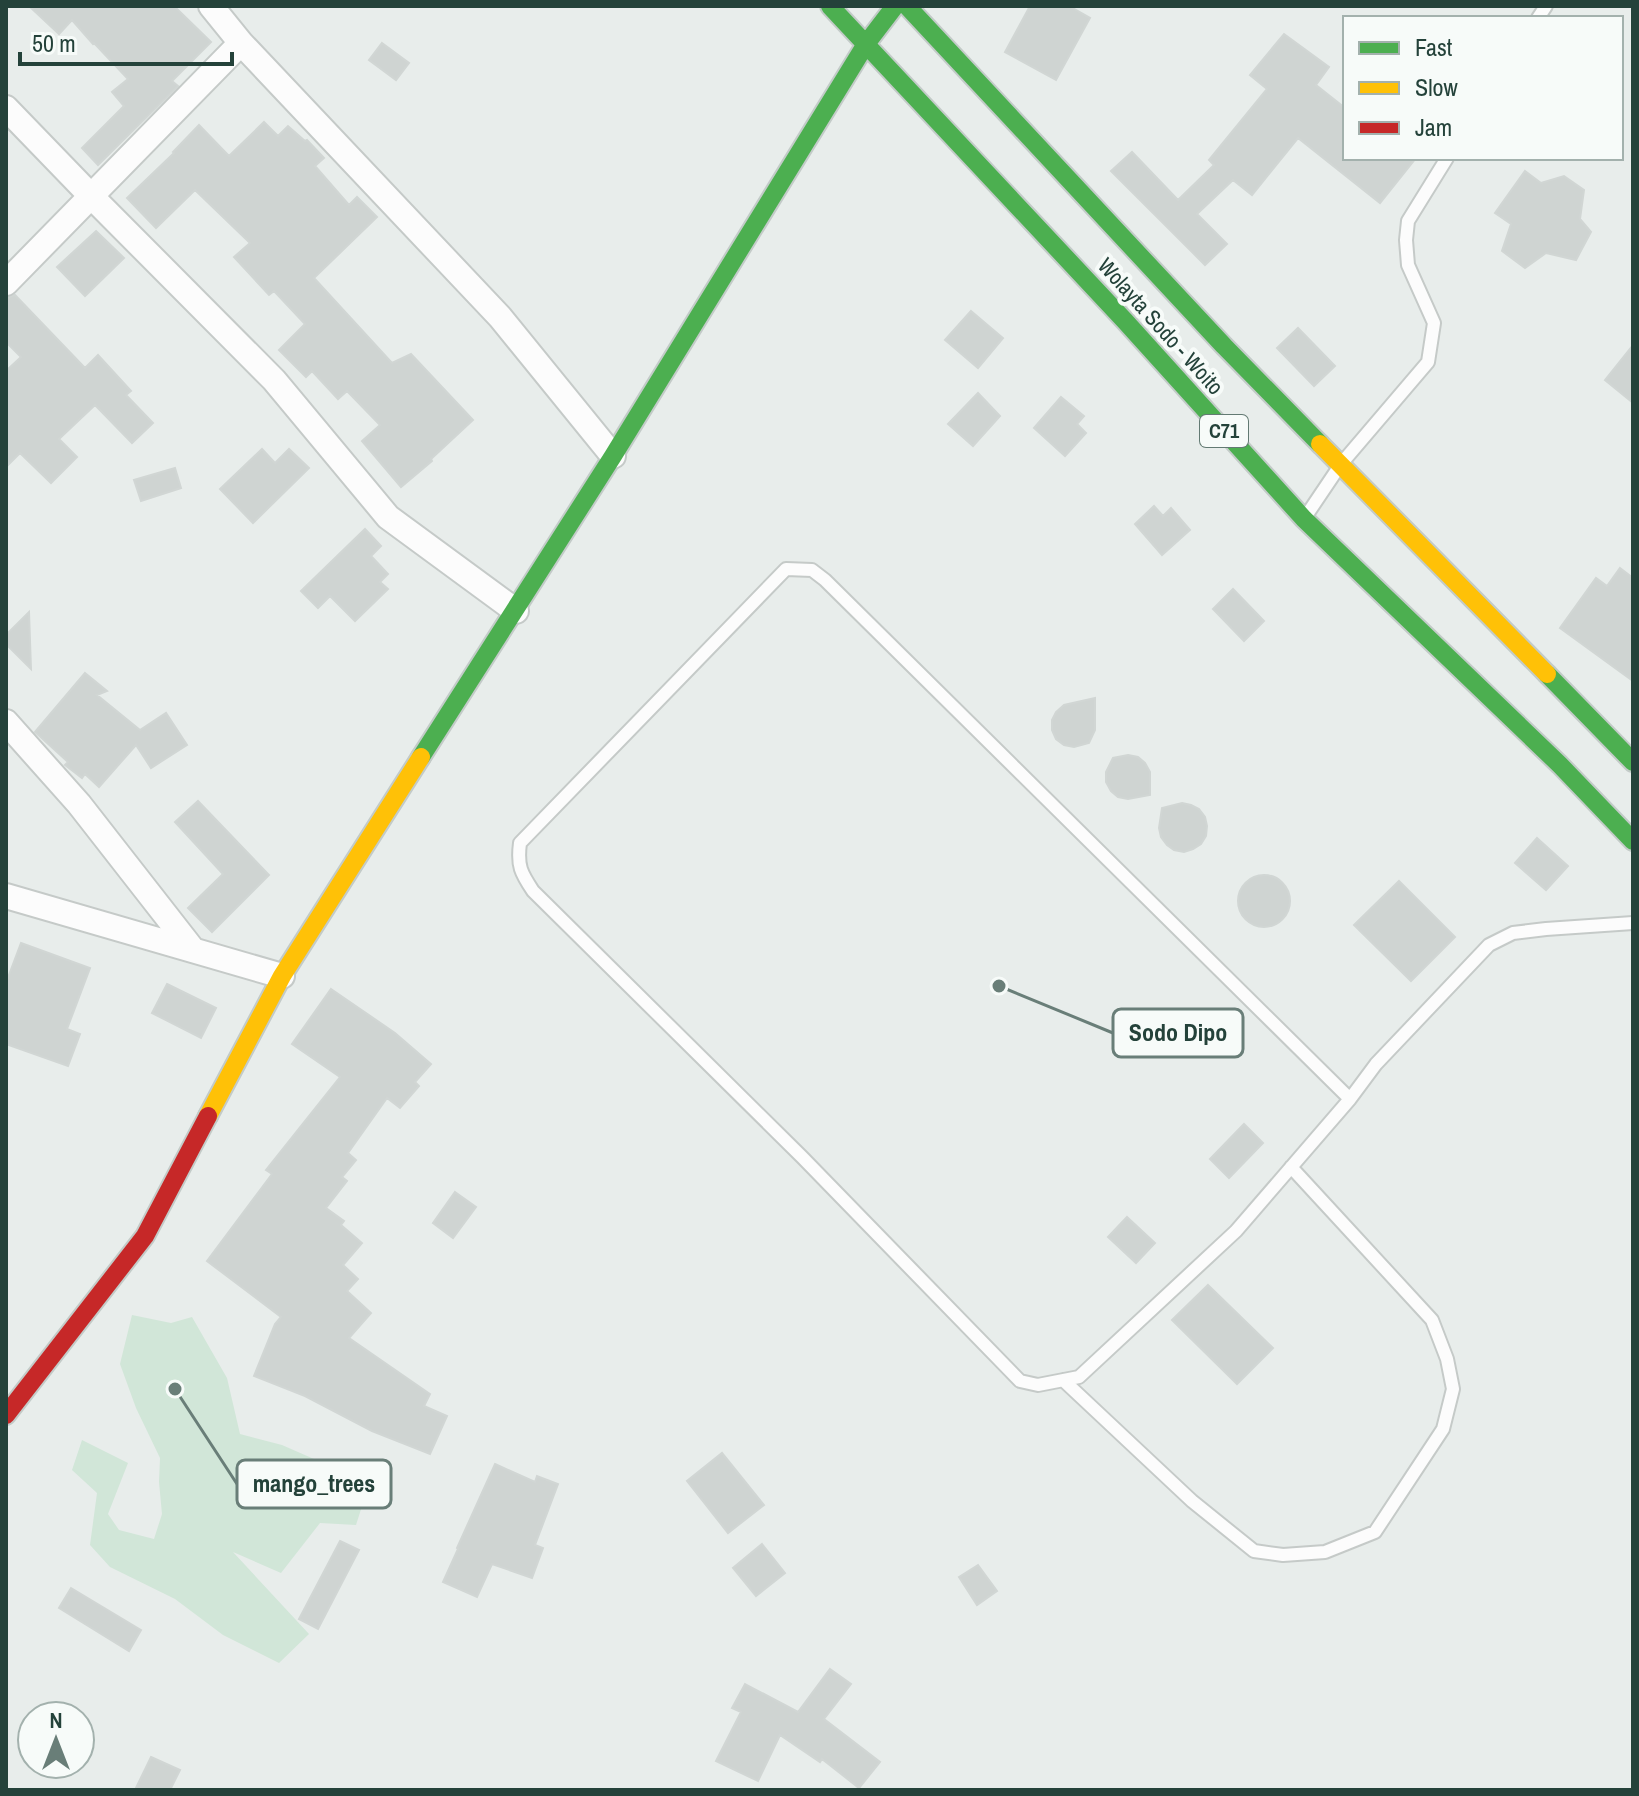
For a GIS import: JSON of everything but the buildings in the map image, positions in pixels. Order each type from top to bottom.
[{"type":"main road","name":"Wolayta Sodo - Woito","points":[[830,6],[1095,288],[1304,519],[1560,765],[1633,841]]},
{"type":"main road","points":[[6,1415],[145,1236],[282,976],[516,611],[866,44],[895,6]]},
{"type":"main road","name":"Wolayta Sodo - Woito","points":[[907,6],[1224,346],[1633,762]]},
{"type":"street","points":[[211,6],[241,43],[500,317],[613,456]]},
{"type":"street","points":[[6,283],[241,43]]},
{"type":"street","points":[[6,108],[274,380],[388,517],[516,611]]},
{"type":"street","points":[[6,722],[79,804],[193,950]]},
{"type":"street","points":[[6,896],[282,976]]},
{"type":"lane","points":[[1304,519],[1341,464],[1428,362],[1434,323],[1408,265],[1406,240],[1408,221],[1446,160]]},
{"type":"lane","points":[[1350,1099],[812,570],[786,569],[520,843],[520,872],[533,891],[802,1157],[1020,1381],[1038,1385],[1079,1377],[1236,1231],[1350,1099],[1376,1064],[1489,945],[1513,933],[1633,923]]},
{"type":"lane","points":[[1063,1380],[1192,1501],[1254,1551],[1283,1555],[1325,1552],[1375,1532],[1443,1429],[1453,1389],[1447,1359],[1432,1320],[1291,1167]]},
{"type":"green space","points":[[132,1315],[171,1323],[192,1317],[227,1378],[240,1434],[282,1445],[346,1473],[363,1503],[356,1525],[320,1523],[281,1573],[233,1552],[309,1634],[279,1663],[223,1635],[175,1599],[110,1567],[90,1545],[97,1493],[72,1470],[82,1440],[128,1463],[108,1514],[119,1530],[154,1539],[162,1514],[160,1458],[136,1408],[120,1364]]},
{"type":"traffic: fast","points":[[830,6],[1125,321],[1304,519],[1560,765],[1633,841]]},
{"type":"traffic: fast","points":[[421,757],[613,456],[866,44],[895,6]]},
{"type":"traffic: fast","points":[[907,6],[1224,346],[1320,444]]},
{"type":"traffic: fast","points":[[1547,674],[1633,762]]},
{"type":"traffic: slow","points":[[1320,444],[1547,674]]},
{"type":"traffic: slow","points":[[208,1116],[282,976],[421,757]]},
{"type":"traffic: jam","points":[[6,1415],[145,1236],[208,1116]]},
{"type":"place","name":"Sodo Dipo","points":[[999,986]]},
{"type":"place","name":"mango_trees","points":[[175,1389]]}]
